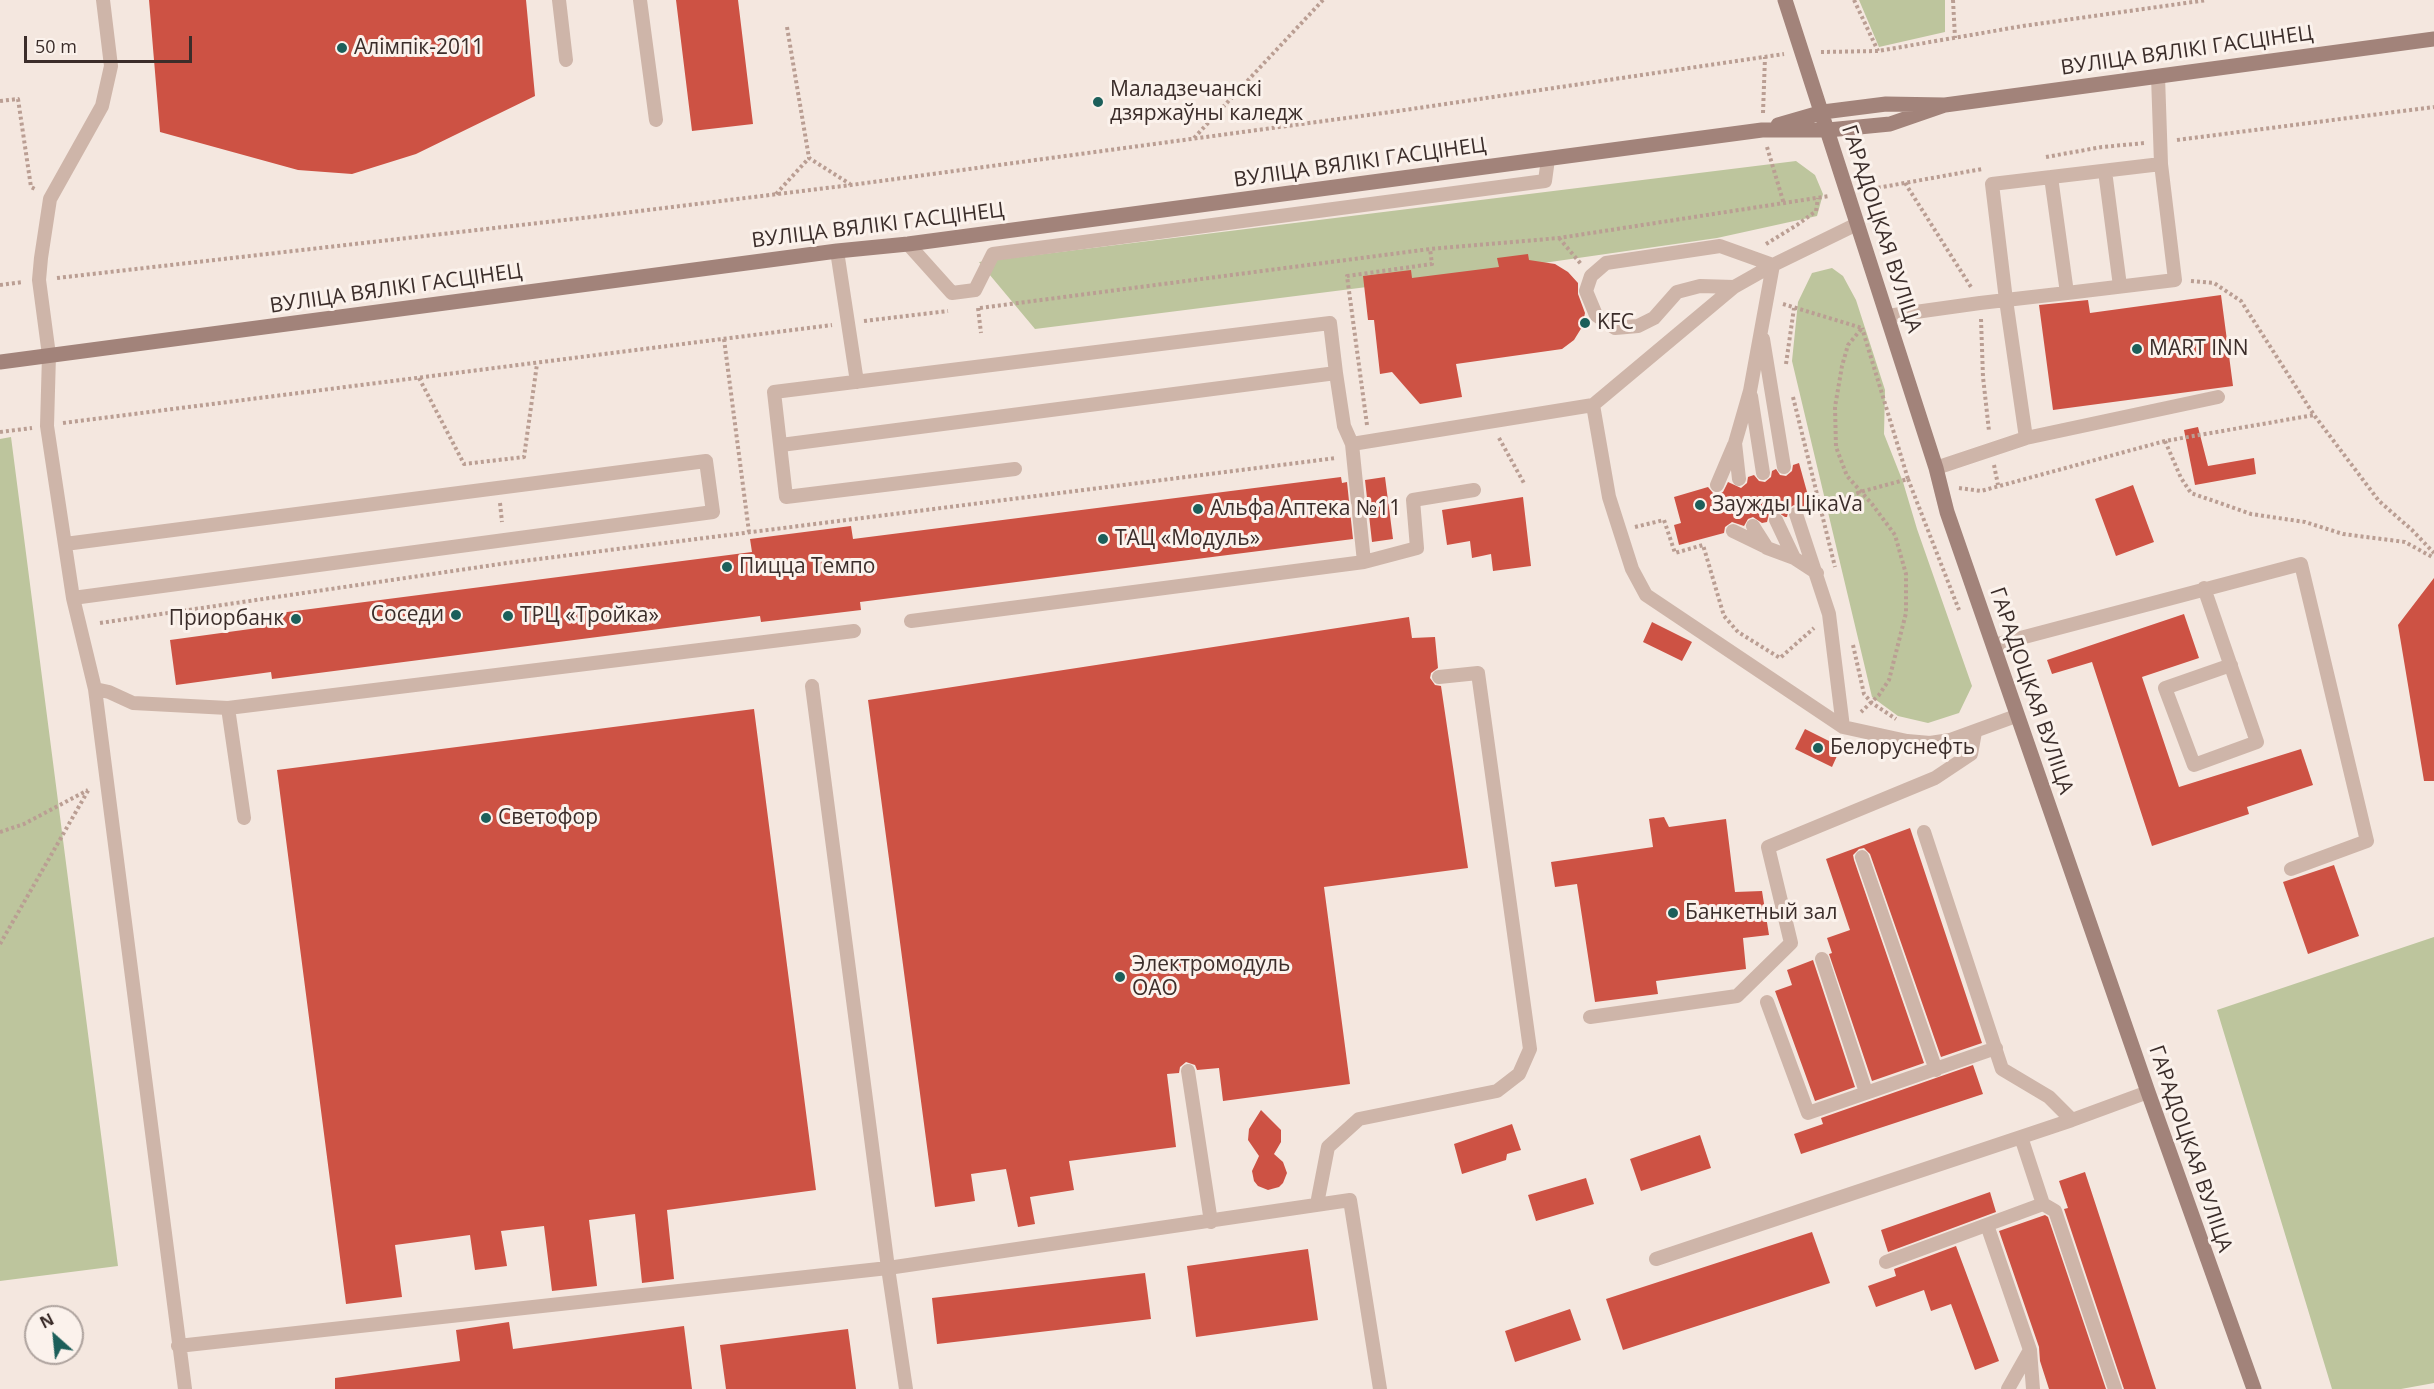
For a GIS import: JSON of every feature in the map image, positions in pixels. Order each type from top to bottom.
[{"type":"main road","name":"ГАРАДОЦКАЯ ВУЛІЦА","points":[[1785,0],[1823,111],[1847,193],[1936,468],[1939,486],[2016,716],[2254,1389]]},
{"type":"main road","name":"ВУЛІЦА ВЯЛІКІ ГАСЦІНЕЦ","points":[[1763,130],[1823,111],[1886,104],[1945,105],[2434,39]]},
{"type":"main road","name":"ВУЛІЦА ВЯЛІКІ ГАСЦІНЕЦ","points":[[0,362],[1763,130],[1828,130],[1890,124],[1945,105]]},
{"type":"lane","points":[[103,0],[111,66],[102,106],[50,199],[39,280],[49,355],[47,426],[73,598],[95,689],[185,1389]]},
{"type":"lane","points":[[559,0],[567,60]]},
{"type":"lane","points":[[640,0],[656,120]]},
{"type":"lane","points":[[1887,316],[2175,280],[2160,142],[2158,76]]},
{"type":"lane","points":[[908,244],[952,293],[975,290],[993,254],[1545,181],[1548,159]]},
{"type":"lane","points":[[2026,438],[1992,184],[2162,164]]},
{"type":"lane","points":[[2105,171],[2120,286]]},
{"type":"lane","points":[[2051,177],[2067,293]]},
{"type":"lane","points":[[1353,450],[1593,405],[1734,287],[1773,265],[1857,224]]},
{"type":"lane","points":[[1734,287],[1700,286],[1677,292],[1654,318],[1638,326],[1615,328],[1596,315],[1586,291],[1591,276],[1606,263],[1720,246],[1773,265]]},
{"type":"lane","points":[[837,251],[857,382]]},
{"type":"lane","points":[[1717,485],[1735,443],[1750,391],[1773,265]]},
{"type":"lane","points":[[1015,469],[786,497],[774,392],[1330,323],[1344,426],[1353,450],[1364,562]]},
{"type":"lane","points":[[1761,325],[1784,467]]},
{"type":"lane","points":[[781,445],[1336,373]]},
{"type":"lane","points":[[1750,391],[1763,473]]},
{"type":"lane","points":[[1936,468],[2026,438],[2218,397]]},
{"type":"lane","points":[[1593,405],[1609,496],[1632,569],[1646,595],[1843,727],[1930,744],[1975,732],[2016,716]]},
{"type":"lane","points":[[1735,443],[1739,479]]},
{"type":"lane","points":[[65,544],[706,460],[714,512],[73,598]]},
{"type":"lane","points":[[911,621],[1364,562],[1417,548],[1413,500],[1474,490]]},
{"type":"lane","points":[[1796,517],[1817,573],[1829,614],[1843,727]]},
{"type":"lane","points":[[1776,520],[1794,558]]},
{"type":"lane","points":[[1753,526],[1767,548]]},
{"type":"lane","points":[[1733,531],[1794,558],[1817,573]]},
{"type":"lane","points":[[1994,645],[2301,564],[2367,841],[2291,869]]},
{"type":"lane","points":[[2204,588],[2231,665],[2257,742],[2194,765],[2165,688],[2231,665]]},
{"type":"lane","points":[[95,689],[109,692],[133,704],[228,708],[854,631]]},
{"type":"lane","points":[[1317,1204],[1329,1147],[1359,1119],[1497,1091],[1519,1074],[1530,1049],[1478,674],[1439,678]]},
{"type":"lane","points":[[812,686],[888,1268],[906,1389]]},
{"type":"lane","points":[[228,708],[244,818]]},
{"type":"lane","points":[[1590,1017],[1737,996],[1791,943],[1768,847],[1935,778],[1971,754],[1975,732]]},
{"type":"lane","points":[[1924,832],[2002,1070],[2049,1097],[2072,1120]]},
{"type":"lane","points":[[1862,857],[1936,1070]]},
{"type":"lane","points":[[1822,959],[1866,1092]]},
{"type":"lane","points":[[1767,1002],[1808,1113],[1996,1048]]},
{"type":"lane","points":[[1188,1071],[1210,1222]]},
{"type":"lane","points":[[1656,1259],[2072,1120],[2148,1092]]},
{"type":"lane","points":[[2021,1137],[2043,1204],[2055,1211],[2115,1389]]},
{"type":"lane","points":[[178,1346],[888,1268],[1350,1200],[1380,1389]]},
{"type":"lane","points":[[1886,1262],[2043,1204]]},
{"type":"lane","points":[[1987,1225],[2030,1350],[2033,1389]]},
{"type":"lane","points":[[2007,1389],[2030,1350]]},
{"type":"path","points":[[1193,139],[1323,0]]},
{"type":"path","points":[[1854,0],[1878,51]]},
{"type":"path","points":[[1953,0],[1955,38]]},
{"type":"path","points":[[0,285],[775,194],[1193,139],[1803,52],[1878,51],[2023,26],[2206,0]]},
{"type":"path","points":[[787,27],[809,158],[851,184]]},
{"type":"path","points":[[1766,57],[1763,130],[1784,204]]},
{"type":"path","points":[[0,101],[18,99],[31,187],[50,199]]},
{"type":"path","points":[[2045,158],[2102,147],[2160,142],[2434,107]]},
{"type":"path","points":[[775,194],[809,158]]},
{"type":"path","points":[[966,309],[1430,249],[1559,238],[1784,204],[1988,168]]},
{"type":"path","points":[[1905,183],[1980,303],[1983,377],[1998,485]]},
{"type":"path","points":[[1747,256],[1816,211],[1818,198]]},
{"type":"path","points":[[1559,238],[1591,276]]},
{"type":"path","points":[[1367,426],[1347,276],[1432,264],[1430,249]]},
{"type":"path","points":[[2175,280],[2214,283],[2241,302],[2314,415],[2379,501],[2434,553]]},
{"type":"path","points":[[1766,298],[1862,328]]},
{"type":"path","points":[[978,308],[981,333]]},
{"type":"path","points":[[1785,369],[1794,308]]},
{"type":"path","points":[[0,432],[101,417],[537,364],[849,322],[954,311]]},
{"type":"path","points":[[1862,328],[1908,479],[1963,621]]},
{"type":"path","points":[[1843,727],[1872,703],[1889,680],[1906,613],[1906,574],[1895,535],[1847,476],[1836,447],[1835,407],[1848,345],[1862,328]]},
{"type":"path","points":[[724,339],[749,532]]},
{"type":"path","points":[[419,378],[465,464],[524,458],[537,364]]},
{"type":"path","points":[[1791,392],[1837,575]]},
{"type":"path","points":[[1939,486],[1982,491],[2165,441],[2314,415]]},
{"type":"path","points":[[1508,434],[1497,435],[1525,485]]},
{"type":"path","points":[[2165,441],[2181,478],[2191,493],[2251,514],[2305,522],[2343,534],[2405,542],[2434,558]]},
{"type":"path","points":[[100,623],[507,563],[1353,450]]},
{"type":"path","points":[[495,461],[507,563]]},
{"type":"path","points":[[1796,517],[1860,492],[1908,479]]},
{"type":"path","points":[[1619,531],[1664,520],[1675,553],[1703,546],[1724,616],[1738,632],[1780,657],[1829,614]]},
{"type":"path","points":[[1852,641],[1864,694],[1872,703],[1899,721]]},
{"type":"path","points":[[0,832],[24,824],[88,789],[0,944]]},
{"type":"green space","points":[[1859,0],[1945,0],[1945,32],[1879,47]]},
{"type":"green space","points":[[1796,161],[1815,175],[1823,194],[1817,216],[1717,238],[1446,277],[1035,329],[979,262]]},
{"type":"green space","points":[[1832,268],[1843,276],[1856,300],[1885,390],[1884,434],[1903,482],[1972,686],[1959,713],[1928,723],[1898,716],[1872,697],[1792,361],[1798,302],[1812,273]]},
{"type":"green space","points":[[11,437],[118,1266],[0,1281],[0,439]]},
{"type":"green space","points":[[2434,937],[2434,1383],[2401,1389],[2332,1389],[2217,1010]]},
{"type":"building","name":"Алімпік-2011","points":[[149,0],[526,0],[535,96],[416,154],[352,174],[298,170],[160,132]]},
{"type":"building","points":[[676,0],[738,0],[753,124],[692,131]]},
{"type":"building","points":[[1528,254],[1529,260],[1555,264],[1568,272],[1578,283],[1578,294],[1585,313],[1582,327],[1574,340],[1562,349],[1456,364],[1462,397],[1420,404],[1392,372],[1380,374],[1374,320],[1368,320],[1363,276],[1411,270],[1412,278],[1499,267],[1497,258]]},
{"type":"building","name":"MART INN","points":[[2221,295],[2233,386],[2053,410],[2039,305],[2088,300],[2090,313]]},
{"type":"building","points":[[2198,427],[2208,466],[2254,458],[2256,474],[2195,485],[2184,430]]},
{"type":"building","points":[[1799,463],[1812,510],[1805,512],[1802,507],[1794,505],[1789,508],[1787,517],[1776,511],[1769,514],[1767,522],[1762,523],[1753,517],[1748,519],[1744,526],[1732,522],[1725,527],[1724,533],[1679,545],[1674,525],[1681,523],[1674,497],[1708,487],[1713,493],[1719,494],[1723,492],[1728,482],[1741,488],[1747,483],[1748,477],[1754,475],[1759,481],[1765,482],[1771,477],[1772,471],[1776,469],[1780,475],[1786,476],[1792,471],[1793,465]]},
{"type":"building","points":[[1341,477],[1342,483],[1347,482],[1353,539],[860,602],[861,610],[761,622],[760,616],[272,679],[271,672],[176,685],[170,640],[265,627],[264,615],[752,552],[750,539],[851,526],[853,539]]},
{"type":"building","points":[[1385,477],[1393,539],[1372,542],[1365,480]]},
{"type":"building","points":[[2133,485],[2154,542],[2116,556],[2095,499]]},
{"type":"building","points":[[1523,497],[1531,566],[1493,571],[1491,554],[1472,558],[1470,541],[1447,545],[1442,510]]},
{"type":"building","points":[[2434,578],[2434,781],[2424,781],[2398,625]]},
{"type":"building","points":[[2184,614],[2199,658],[2142,677],[2179,787],[2301,749],[2313,785],[2247,807],[2249,814],[2152,846],[2092,662],[2052,674],[2047,660]]},
{"type":"building","name":"Электромодуль ОАО","points":[[1409,617],[1412,638],[1435,637],[1438,668],[1431,673],[1430,678],[1435,685],[1441,686],[1468,868],[1324,887],[1350,1084],[1223,1101],[1219,1068],[1197,1070],[1195,1065],[1186,1062],[1180,1067],[1179,1073],[1167,1074],[1176,1147],[1069,1161],[1074,1190],[1030,1197],[1035,1224],[1018,1227],[1006,1169],[971,1174],[975,1201],[935,1207],[868,700]]},
{"type":"building","points":[[1652,622],[1692,642],[1682,661],[1643,642]]},
{"type":"building","points":[[754,709],[816,1190],[667,1210],[674,1279],[642,1283],[635,1214],[589,1220],[597,1286],[552,1291],[544,1226],[501,1231],[507,1266],[475,1270],[470,1235],[395,1245],[402,1297],[346,1304],[277,770]]},
{"type":"building","name":"Белоруснефть","points":[[1805,729],[1841,747],[1832,767],[1795,749]]},
{"type":"building","name":"Банкетный зал","points":[[1664,817],[1669,827],[1726,819],[1735,892],[1762,891],[1769,935],[1743,938],[1746,969],[1656,981],[1658,994],[1595,1002],[1577,884],[1555,887],[1551,862],[1653,847],[1649,819]]},
{"type":"building","points":[[1910,828],[1982,1043],[1941,1057],[1870,854],[1864,848],[1859,849],[1853,855],[1854,860],[1924,1063],[1872,1081],[1829,954],[1832,953],[1827,938],[1850,930],[1826,859]]},
{"type":"building","points":[[2334,865],[2359,936],[2308,954],[2283,882]]},
{"type":"building","points":[[1813,960],[1855,1087],[1815,1101],[1775,991],[1792,985],[1787,970]]},
{"type":"building","points":[[1973,1065],[1983,1094],[1801,1154],[1794,1134],[1823,1124],[1821,1118]]},
{"type":"building","points":[[1261,1110],[1281,1130],[1281,1142],[1274,1154],[1283,1162],[1287,1173],[1279,1187],[1268,1190],[1258,1186],[1254,1181],[1252,1171],[1259,1156],[1248,1140],[1249,1129]]},
{"type":"building","points":[[1512,1124],[1521,1150],[1507,1154],[1506,1160],[1462,1174],[1454,1144]]},
{"type":"building","points":[[1700,1135],[1711,1168],[1641,1191],[1630,1159]]},
{"type":"building","points":[[2085,1172],[2156,1389],[2124,1389],[2064,1209],[2068,1208],[2059,1181]]},
{"type":"building","points":[[1586,1178],[1594,1204],[1536,1221],[1528,1195]]},
{"type":"building","points":[[1990,1192],[1996,1212],[1888,1252],[1881,1230]]},
{"type":"building","points":[[2045,1215],[2048,1217],[2106,1389],[2049,1389],[2040,1361],[2039,1347],[1999,1231]]},
{"type":"building","points":[[1812,1232],[1830,1283],[1623,1350],[1606,1299]]},
{"type":"building","points":[[1956,1246],[1999,1361],[1975,1370],[1951,1304],[1931,1311],[1924,1290],[1876,1307],[1868,1286],[1896,1276],[1894,1269]]},
{"type":"building","points":[[1308,1249],[1318,1320],[1196,1337],[1187,1266]]},
{"type":"building","points":[[1145,1273],[1151,1319],[937,1344],[932,1298]]},
{"type":"building","points":[[1570,1309],[1581,1340],[1515,1362],[1505,1331]]},
{"type":"building","points":[[509,1322],[513,1349],[684,1326],[692,1389],[335,1389],[335,1378],[460,1361],[456,1330]]},
{"type":"building","points":[[848,1329],[856,1389],[726,1389],[720,1345]]},
{"type":"place","name":"Алімпік-2011","points":[[342,48]]},
{"type":"place","name":"Маладзечанскі дзяржаўны каледж","points":[[1098,102]]},
{"type":"place","name":"KFC","points":[[1585,323]]},
{"type":"place","name":"MART INN","points":[[2137,349]]},
{"type":"place","name":"Заужды ЦікаVа","points":[[1700,505]]},
{"type":"place","name":"Альфа Аптека №11","points":[[1198,509]]},
{"type":"place","name":"ТАЦ «Модуль»","points":[[1103,539]]},
{"type":"place","name":"Пицца Темпо","points":[[727,567]]},
{"type":"place","name":"Соседи","points":[[456,615]]},
{"type":"place","name":"ТРЦ «Тройка»","points":[[508,616]]},
{"type":"place","name":"Приорбанк","points":[[296,619]]},
{"type":"place","name":"Белоруснефть","points":[[1818,748]]},
{"type":"place","name":"Светофор","points":[[486,818]]},
{"type":"place","name":"Банкетный зал","points":[[1673,913]]},
{"type":"place","name":"Электромодуль ОАО","points":[[1120,977]]}]
